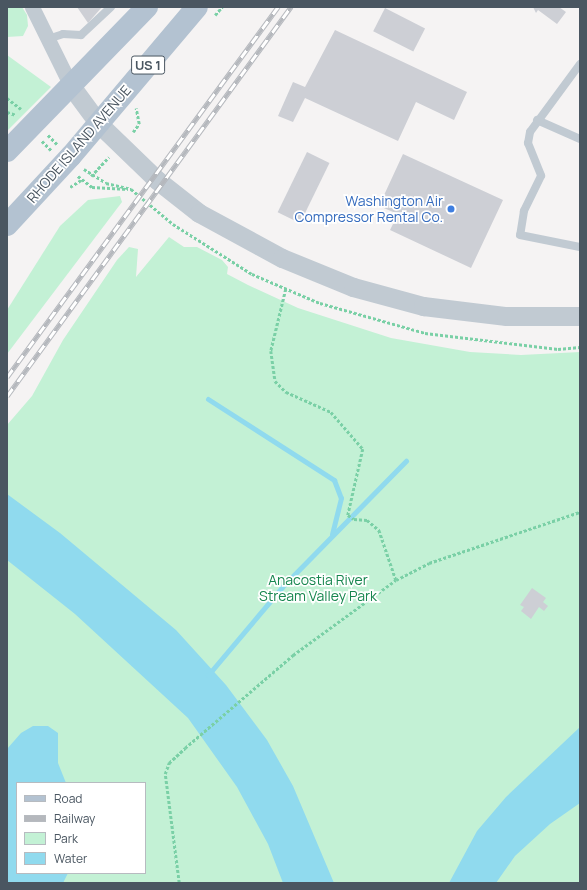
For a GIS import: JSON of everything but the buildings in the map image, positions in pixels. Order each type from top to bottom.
[{"type":"main road","name":"US 1","points":[[7,151],[147,7]]},
{"type":"main road","name":"RHODE ISLAND AVENUE","points":[[7,225],[99,124],[204,13]]},
{"type":"street","points":[[32,7],[71,86],[99,124],[120,146],[199,213],[250,243],[317,274],[389,298],[454,311],[506,316],[580,316]]},
{"type":"lane","points":[[48,39],[64,34],[80,35],[111,7]]},
{"type":"lane","points":[[580,64],[537,120],[528,142],[541,176],[524,211],[520,235],[580,248]]},
{"type":"lane","points":[[537,120],[580,139]]},
{"type":"path","points":[[204,13],[222,7]]},
{"type":"path","points":[[7,98],[35,122],[91,176],[131,189]]},
{"type":"path","points":[[91,176],[139,124],[138,102]]},
{"type":"path","points":[[286,290],[271,351],[275,381],[286,392],[331,412],[363,449],[348,515],[354,520],[367,520],[379,530],[396,580]]},
{"type":"path","points":[[179,883],[165,774],[170,763],[185,748],[249,691],[396,580],[429,563],[580,512]]},
{"type":"green space","points":[[7,7],[22,7],[27,15],[28,26],[23,36],[7,37]]},
{"type":"green space","points":[[7,55],[51,87],[7,131]]},
{"type":"green space","points":[[120,196],[122,202],[7,354],[7,310],[60,226],[88,200]]},
{"type":"green space","name":"Anacostia River Stream Valley Park","points":[[169,237],[184,247],[197,247],[222,260],[228,267],[227,274],[298,308],[391,338],[470,352],[521,355],[580,352],[580,883],[7,883],[7,425],[32,396],[63,340],[117,260],[129,247],[138,249],[136,277]]},
{"type":"water","points":[[7,494],[60,533],[176,630],[226,685],[267,740],[293,786],[334,883],[283,883],[268,844],[237,787],[188,718],[75,614],[7,560]]},
{"type":"water","points":[[33,726],[48,726],[58,733],[58,763],[66,782],[16,782],[16,874],[68,874],[63,883],[7,883],[7,749],[21,733]]},
{"type":"water","points":[[580,727],[580,803],[550,824],[515,856],[496,883],[449,883],[477,831],[506,797]]},
{"type":"waterway","points":[[208,399],[334,480],[341,498],[332,534]]},
{"type":"waterway","points":[[208,675],[282,587],[406,461]]},
{"type":"railway","points":[[7,377],[278,7]]},
{"type":"railway","points":[[7,396],[291,7]]},
{"type":"place","name":"Washington Air Compressor Rental Co.","points":[[451,209]]}]
